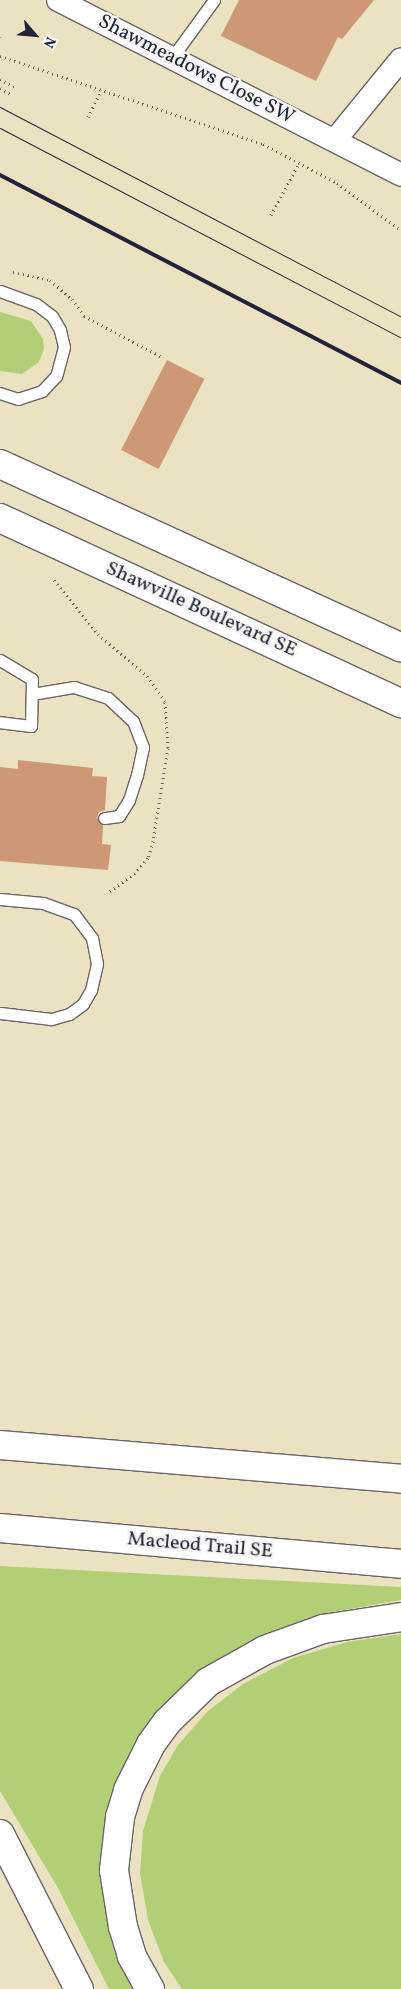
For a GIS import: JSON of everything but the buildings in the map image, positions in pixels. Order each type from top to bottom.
[{"type":"main road","points":[[0,464],[401,648]]},
{"type":"main road","name":"Shawville Boulevard SE","points":[[0,518],[401,703]]},
{"type":"main road","points":[[0,1445],[401,1479]]},
{"type":"main road","name":"Macleod Trail SE","points":[[0,1528],[401,1564]]},
{"type":"main road","points":[[150,1989],[132,1956],[122,1927],[114,1870],[120,1817],[128,1790],[162,1729],[208,1682],[265,1650],[323,1630],[401,1617]]},
{"type":"main road","points":[[0,1834],[79,1989]]},
{"type":"street","name":"Shawmeadows Close SW","points":[[58,0],[401,175]]},
{"type":"street","points":[[335,140],[401,59]]},
{"type":"lane","points":[[171,59],[214,0]]},
{"type":"lane","points":[[0,291],[44,309],[57,322],[64,347],[56,376],[42,391],[18,399],[0,393]]},
{"type":"lane","points":[[0,660],[32,679],[31,726],[0,722]]},
{"type":"lane","points":[[32,694],[74,687],[108,698],[133,720],[143,747],[137,775],[129,800],[119,816],[104,818]]},
{"type":"lane","points":[[0,899],[59,906],[74,914],[92,938],[97,964],[92,990],[83,1004],[70,1014],[51,1018],[0,1014]]},
{"type":"path","points":[[0,56],[220,128],[263,144],[337,183],[401,230]]},
{"type":"path","points":[[0,79],[16,88]]},
{"type":"path","points":[[0,88],[12,95]]},
{"type":"path","points":[[88,117],[101,90]]},
{"type":"path","points":[[271,215],[299,163]]},
{"type":"path","points":[[10,271],[50,280],[72,299],[84,316],[164,358]]},
{"type":"green space","points":[[0,312],[31,321],[43,339],[44,349],[39,362],[22,374],[0,371]]},
{"type":"green space","points":[[0,1566],[401,1587],[401,1600],[327,1613],[260,1636],[216,1663],[117,1792],[139,1989],[109,1989],[58,1888],[0,1791]]},
{"type":"green space","points":[[401,1634],[401,1989],[182,1989],[164,1962],[148,1920],[140,1873],[143,1831],[160,1776],[178,1745],[208,1711],[243,1684],[293,1658],[347,1642]]},
{"type":"tram line","points":[[0,107],[401,317]]},
{"type":"tram line","points":[[0,128],[401,338]]},
{"type":"railway","points":[[0,175],[401,383]]}]
